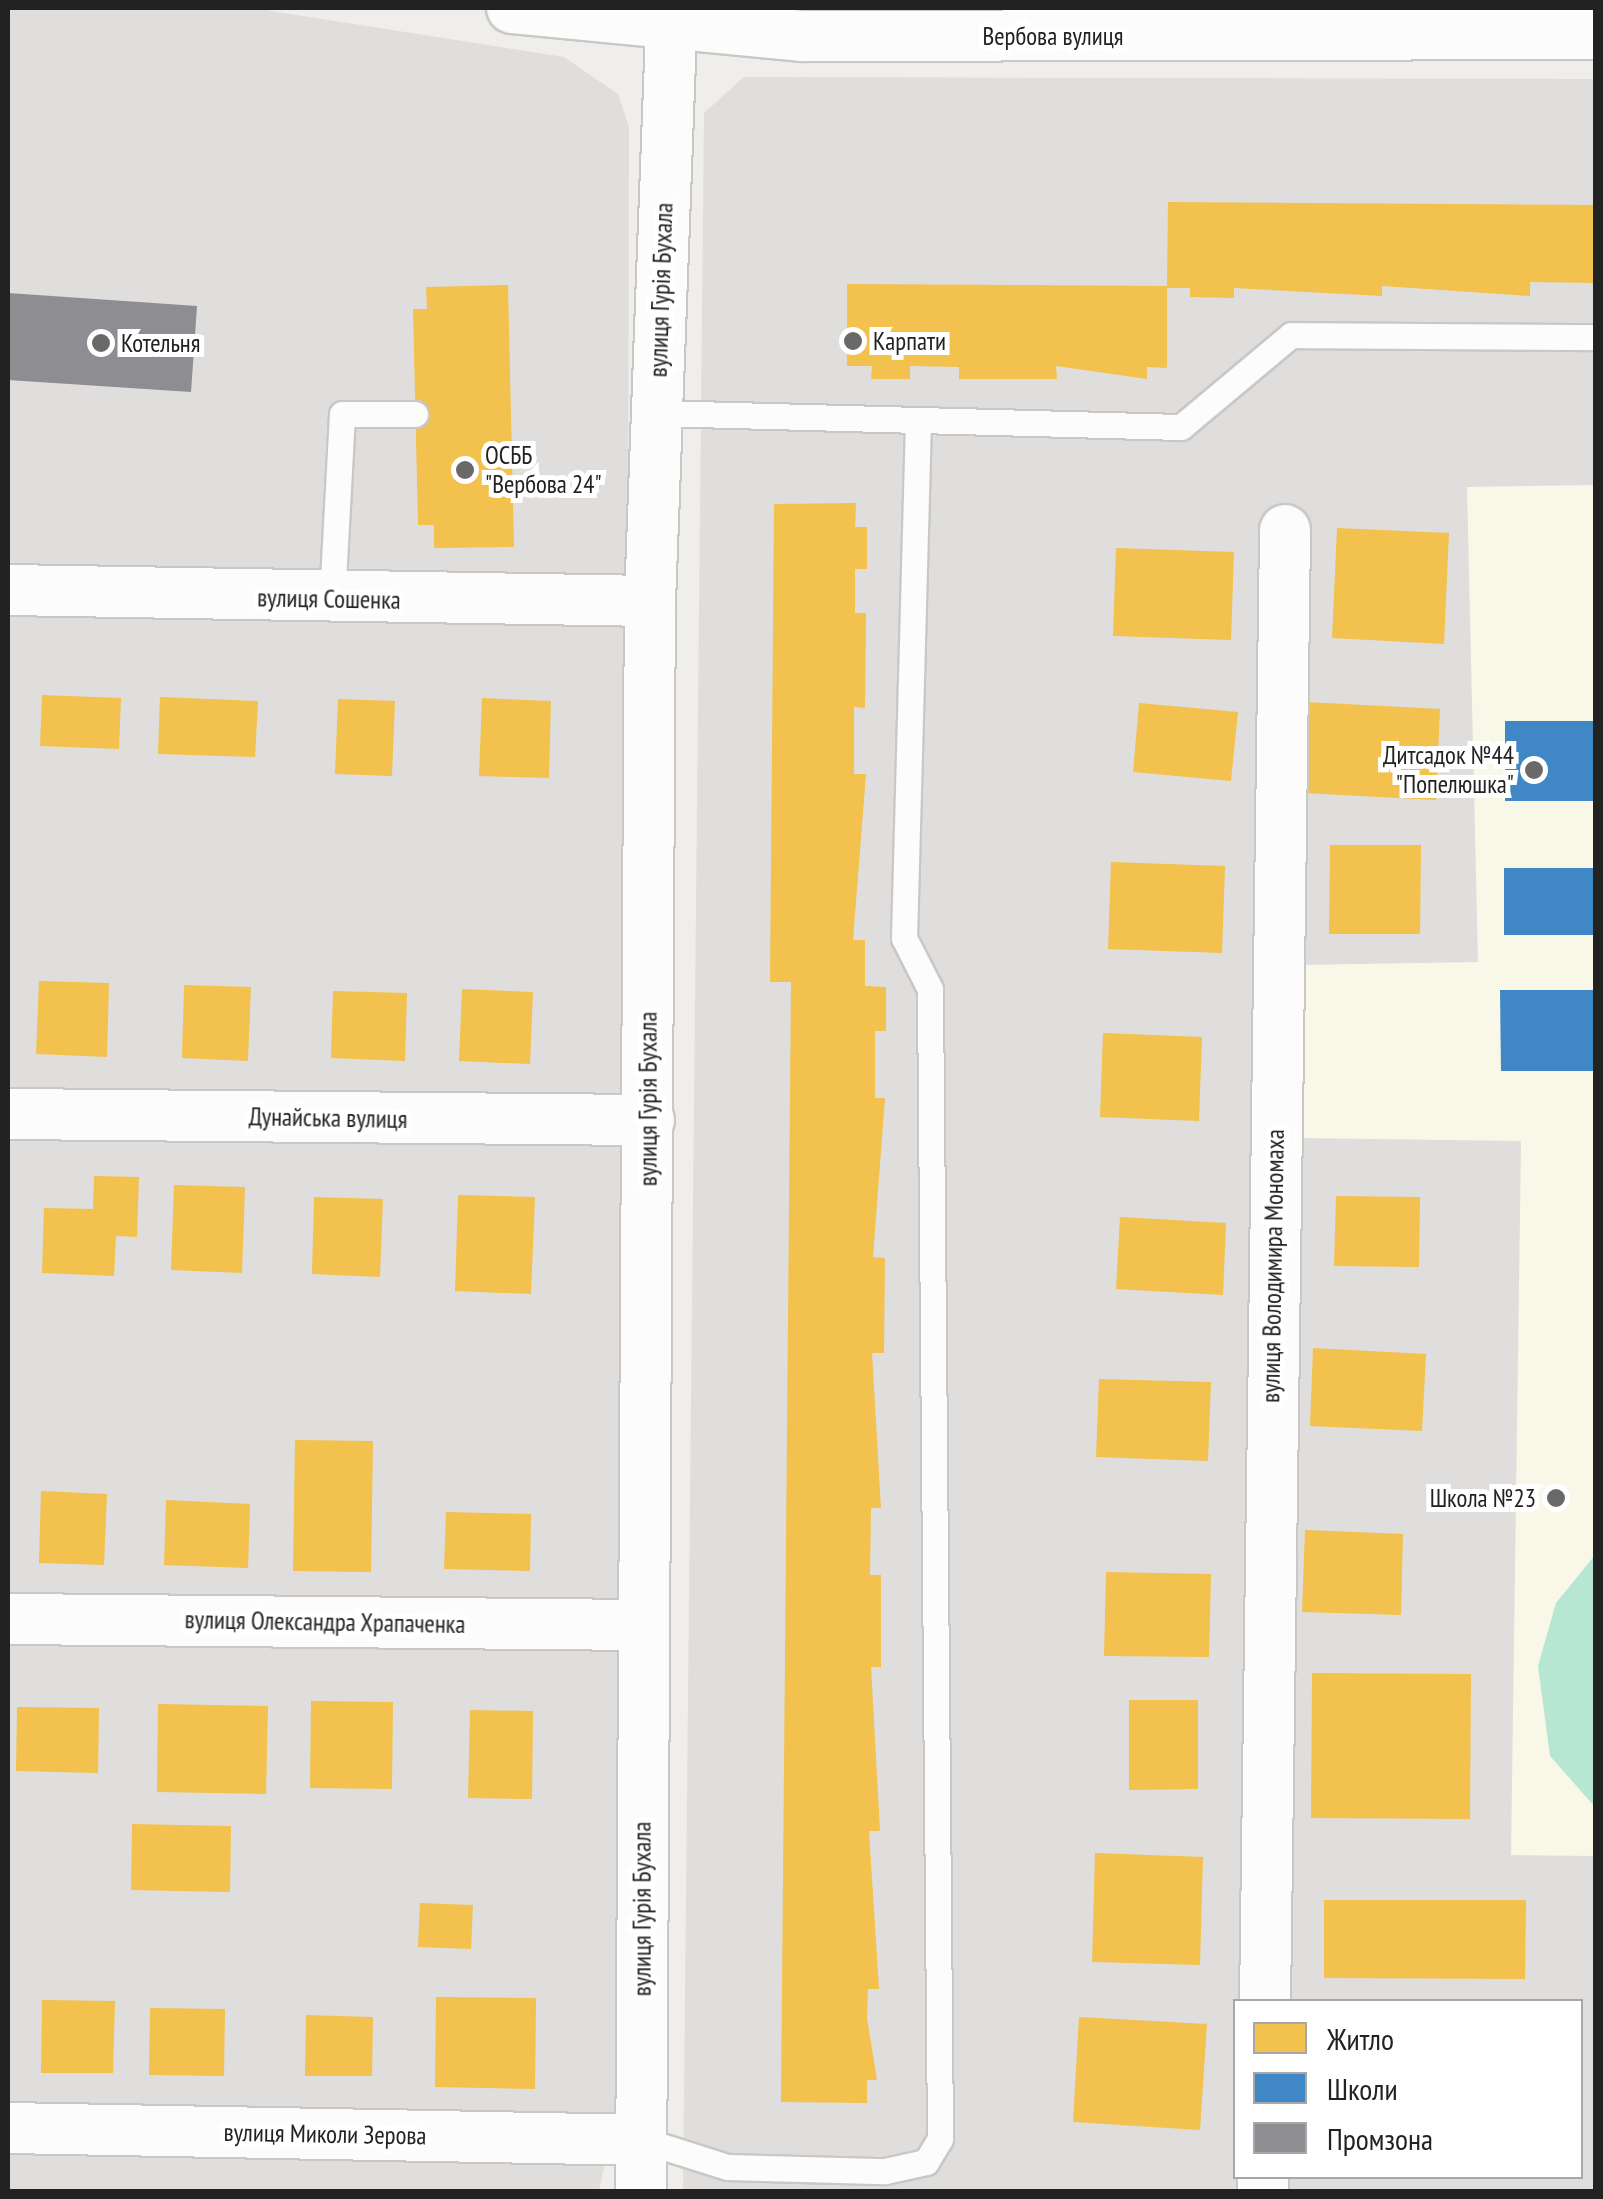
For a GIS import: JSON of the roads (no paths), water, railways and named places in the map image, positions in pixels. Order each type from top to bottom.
[{"type":"street","name":"Вербова вулиця","points":[[512,8],[672,17],[802,36],[1416,21],[1596,34]]},
{"type":"street","name":"вулиця Гурія Бухала","points":[[641,2192],[650,601],[672,17]]},
{"type":"street","name":"вулиця Володимира Мономаха","points":[[1265,1999],[1285,530]]},
{"type":"street","name":"вулиця Сошенка","points":[[8,590],[332,599],[650,601]]},
{"type":"street","name":"Дунайська вулиця","points":[[8,1114],[649,1120]]},
{"type":"street","name":"вулиця Олександра Храпаченка","points":[[8,1619],[642,1625]]},
{"type":"street","name":"вулиця Миколи Зерова","points":[[8,2128],[642,2140]]},
{"type":"lane","points":[[657,413],[1182,427],[1291,335],[1596,337]]},
{"type":"lane","points":[[332,599],[342,414],[416,414]]},
{"type":"lane","points":[[642,2140],[728,2166],[886,2171],[926,2162],[940,2139],[930,989],[904,938],[918,422]]},
{"type":"place","name":"Карпати","points":[[853,341]]},
{"type":"place","name":"Котельня","points":[[101,343]]},
{"type":"place","name":"ОСББ \"Вербова 24\"","points":[[465,470]]},
{"type":"place","name":"Дитсадок №44 \"Попелюшка\"","points":[[1534,770]]},
{"type":"place","name":"Школа №23","points":[[1556,1498]]}]
